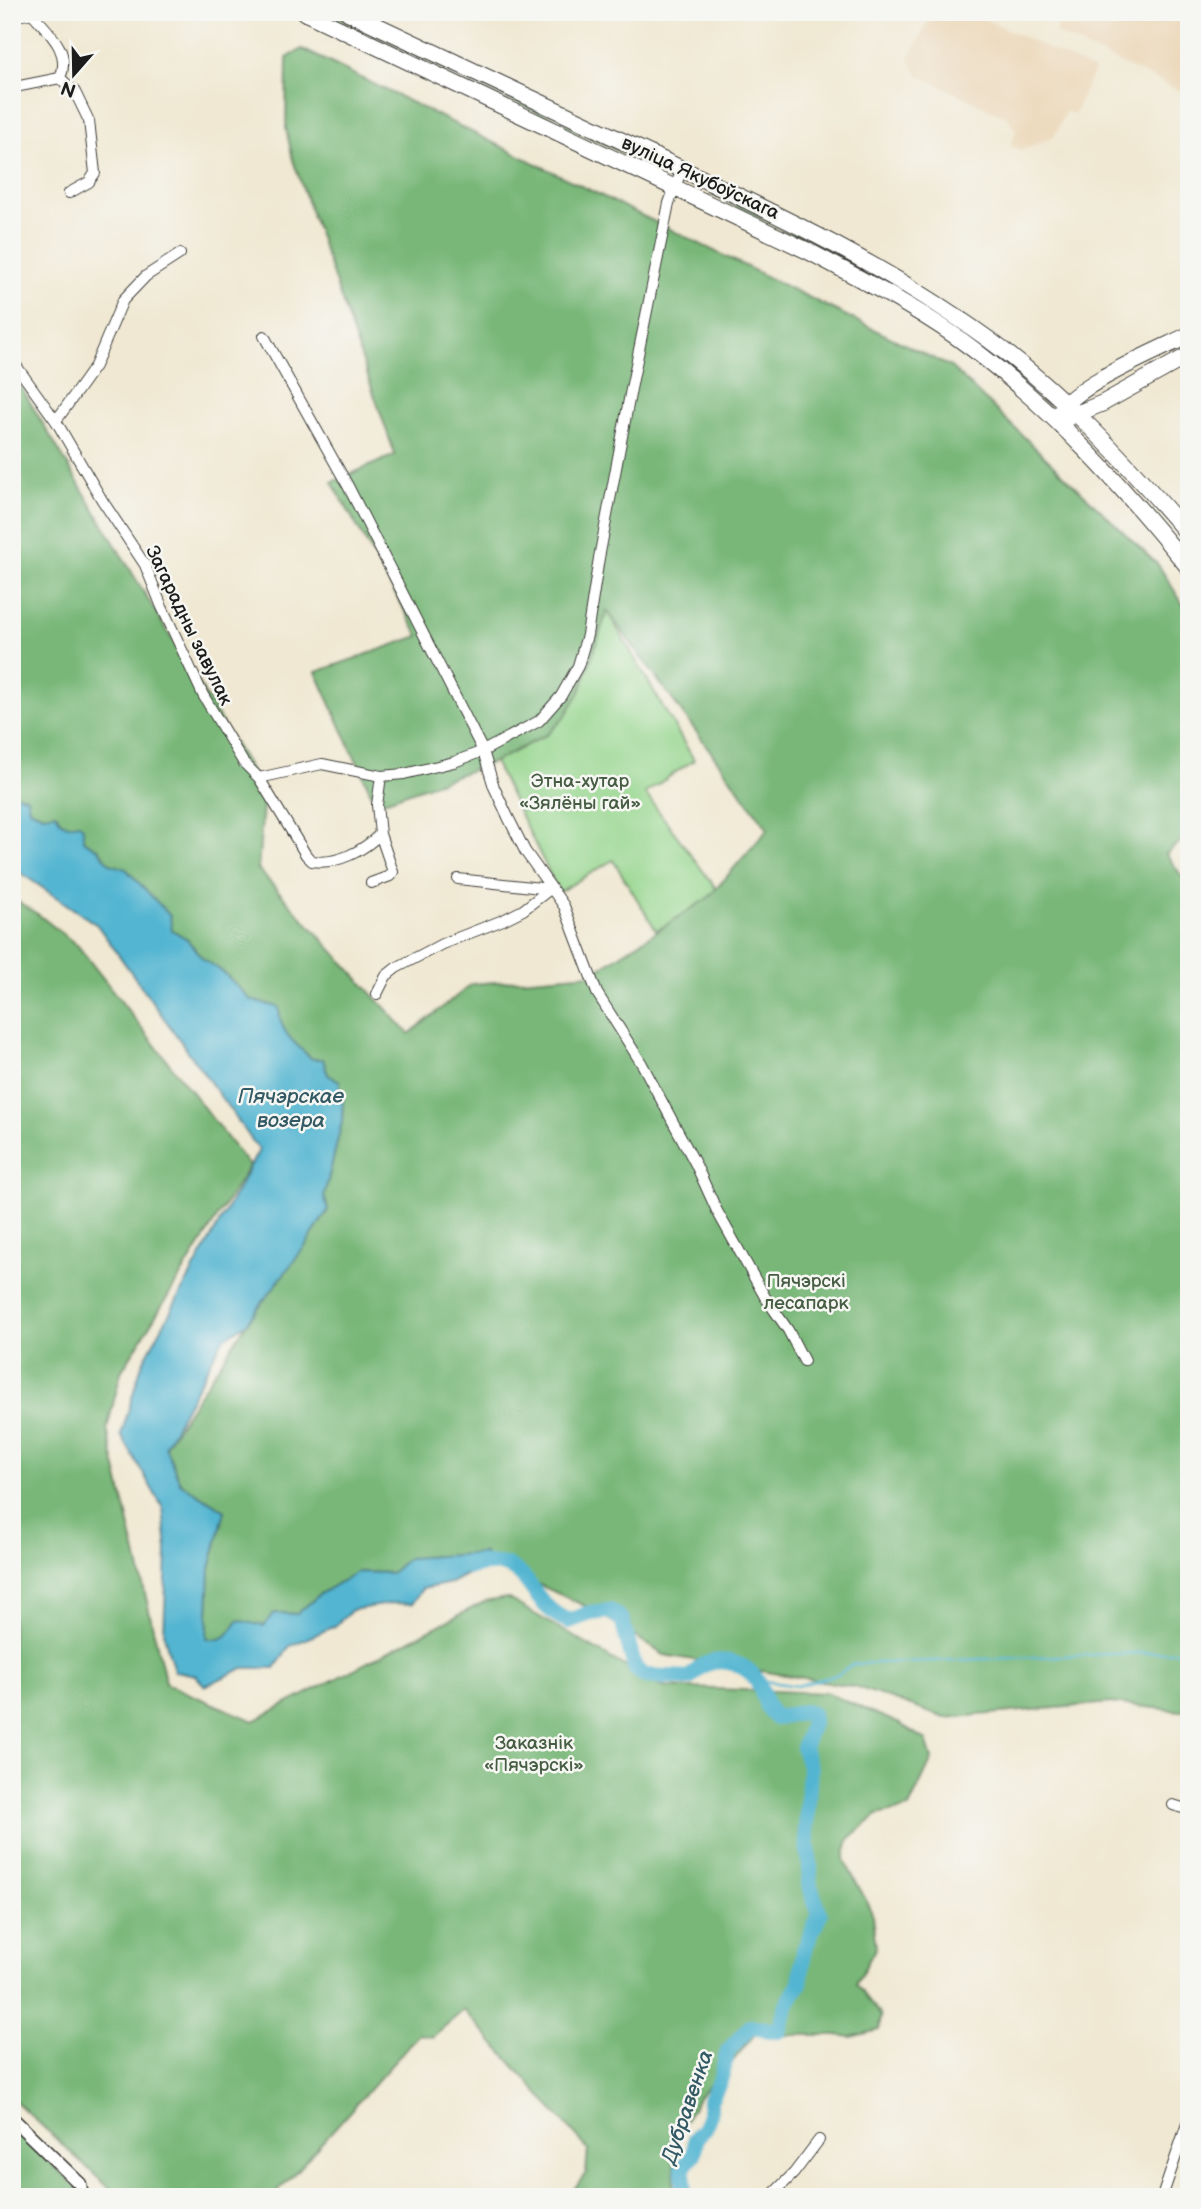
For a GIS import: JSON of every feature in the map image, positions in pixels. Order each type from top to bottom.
[{"type":"main road","name":"вуліца Якубоўскага","points":[[304,12],[808,251],[927,318],[971,347],[1056,420],[1148,518],[1189,568]]},
{"type":"main road","name":"вуліца Якубоўскага","points":[[348,12],[775,212],[887,272],[991,341],[1071,409],[1118,454],[1189,535]]},
{"type":"main road","points":[[1071,409],[1091,385],[1189,335]]},
{"type":"main road","points":[[1056,420],[1071,409],[1189,355]]},
{"type":"street","points":[[13,17],[32,13],[62,48],[65,68],[60,78]]},
{"type":"street","points":[[12,89],[60,78]]},
{"type":"street","points":[[60,78],[75,92],[89,121],[95,173],[89,182],[69,194]]},
{"type":"street","points":[[259,778],[322,764],[381,776],[404,775],[454,762],[483,751],[539,721],[561,696],[578,666],[587,635],[599,558],[673,187],[682,169]]},
{"type":"street","points":[[56,421],[95,366],[123,300],[146,276],[180,254]]},
{"type":"street","points":[[264,337],[354,498],[483,751],[494,787],[525,851],[564,906],[597,993],[642,1064],[696,1165],[717,1211],[765,1297],[789,1330],[804,1361]]},
{"type":"street","name":"Загарадны завулак","points":[[12,360],[56,421],[102,500],[145,565],[203,695],[243,762],[259,778],[306,855],[312,861],[333,861],[370,844],[380,834]]},
{"type":"street","points":[[371,883],[390,876],[393,872],[380,834],[377,805],[381,776]]},
{"type":"street","points":[[458,879],[550,889]]},
{"type":"street","points":[[377,994],[386,976],[396,968],[442,944],[523,910],[550,889]]},
{"type":"street","points":[[1173,1805],[1189,1810]]},
{"type":"street","points":[[12,2118],[80,2184],[82,2197]]},
{"type":"street","points":[[1163,2197],[1189,2118]]},
{"type":"street","points":[[769,2197],[794,2173],[819,2140]]},
{"type":"shaded area","points":[[933,12],[969,12],[1094,70],[1074,114],[1066,111],[1054,137],[1021,150],[1010,146],[1016,131],[1008,118],[918,75],[909,59]]},
{"type":"shaded area","points":[[1065,12],[1189,12],[1189,95],[1055,33]]},
{"type":"green space","points":[[324,12],[331,12],[660,168],[658,170]]},
{"type":"green space","name":"Пячэрскі лесапарк","points":[[302,49],[951,367],[1159,566],[1189,614],[1189,834],[1166,854],[1189,886],[1189,1712],[1111,1703],[945,1718],[857,1687],[664,1655],[594,1610],[489,1562],[484,1553],[391,1573],[357,1572],[320,1594],[297,1614],[274,1613],[265,1627],[218,1641],[207,1638],[210,1568],[225,1511],[180,1483],[165,1446],[247,1323],[306,1245],[328,1210],[324,1196],[342,1122],[343,1097],[328,1075],[323,1059],[312,1059],[289,1036],[282,1023],[279,1007],[251,1000],[223,972],[202,958],[187,939],[172,930],[126,869],[110,864],[98,849],[83,840],[68,825],[60,822],[56,814],[43,815],[29,809],[26,797],[12,794],[12,372],[264,793],[258,869],[409,1034],[472,984],[591,974],[709,897],[768,829],[607,611],[580,692],[564,718],[548,734],[494,762],[376,804],[316,672],[419,636],[332,482],[395,455],[293,160],[286,129],[287,58]]},
{"type":"green space","points":[[715,193],[801,235],[885,282],[965,333],[1041,392],[923,308],[801,239],[714,196]]},
{"type":"green space","name":"Этна-хутар «Зялёны гай»","points":[[607,611],[694,760],[645,793],[724,899],[656,930],[613,860],[559,892],[494,762],[548,734],[580,692]]},
{"type":"green space","name":"Заказнік «Пячэрскі»","points":[[12,898],[39,915],[78,946],[249,1166],[121,1372],[107,1429],[166,1684],[254,1721],[484,1602],[507,1598],[661,1687],[827,1693],[900,1724],[926,1740],[932,1759],[909,1808],[877,1815],[849,1839],[844,1860],[871,1909],[876,1947],[856,1984],[881,2016],[879,2030],[851,2037],[754,2035],[699,2096],[677,2135],[673,2197],[568,2197],[586,2173],[588,2149],[464,2010],[432,2037],[419,2034],[273,2197],[119,2197],[12,2098]]},
{"type":"green space","points":[[12,2127],[78,2188],[75,2197],[12,2197]]},
{"type":"water","name":"Пячэрскае возера","points":[[12,794],[27,797],[29,809],[43,815],[56,813],[61,822],[68,825],[78,823],[83,827],[83,840],[98,849],[110,864],[126,869],[170,916],[172,930],[187,939],[202,958],[223,972],[251,1000],[279,1007],[282,1023],[289,1036],[312,1059],[323,1059],[328,1075],[340,1081],[339,1093],[343,1097],[342,1122],[324,1196],[328,1210],[306,1245],[247,1323],[223,1339],[165,1446],[180,1483],[225,1511],[210,1568],[207,1638],[223,1638],[238,1620],[264,1626],[274,1613],[297,1614],[320,1594],[357,1572],[391,1573],[408,1558],[484,1553],[489,1562],[451,1583],[422,1589],[412,1604],[394,1603],[352,1610],[335,1626],[290,1646],[275,1668],[243,1668],[205,1686],[195,1675],[174,1671],[164,1635],[167,1550],[163,1508],[121,1435],[142,1364],[259,1150],[97,925],[12,867]]},
{"type":"waterway","name":"Дубравенка","points":[[470,1567],[491,1564],[506,1566],[518,1572],[543,1603],[569,1621],[590,1613],[610,1611],[622,1620],[635,1668],[645,1676],[689,1678],[706,1664],[720,1661],[734,1663],[746,1669],[756,1679],[769,1709],[776,1718],[804,1712],[812,1714],[812,1723],[803,1748],[810,1769],[806,1830],[809,1884],[820,1914],[804,1950],[800,1983],[787,2005],[779,2031],[750,2027],[728,2051],[720,2081],[710,2100],[705,2128],[696,2138],[694,2154],[683,2167],[684,2197]]},
{"type":"waterway","points":[[757,1680],[797,1686],[839,1674],[853,1664],[1189,1651]]}]
